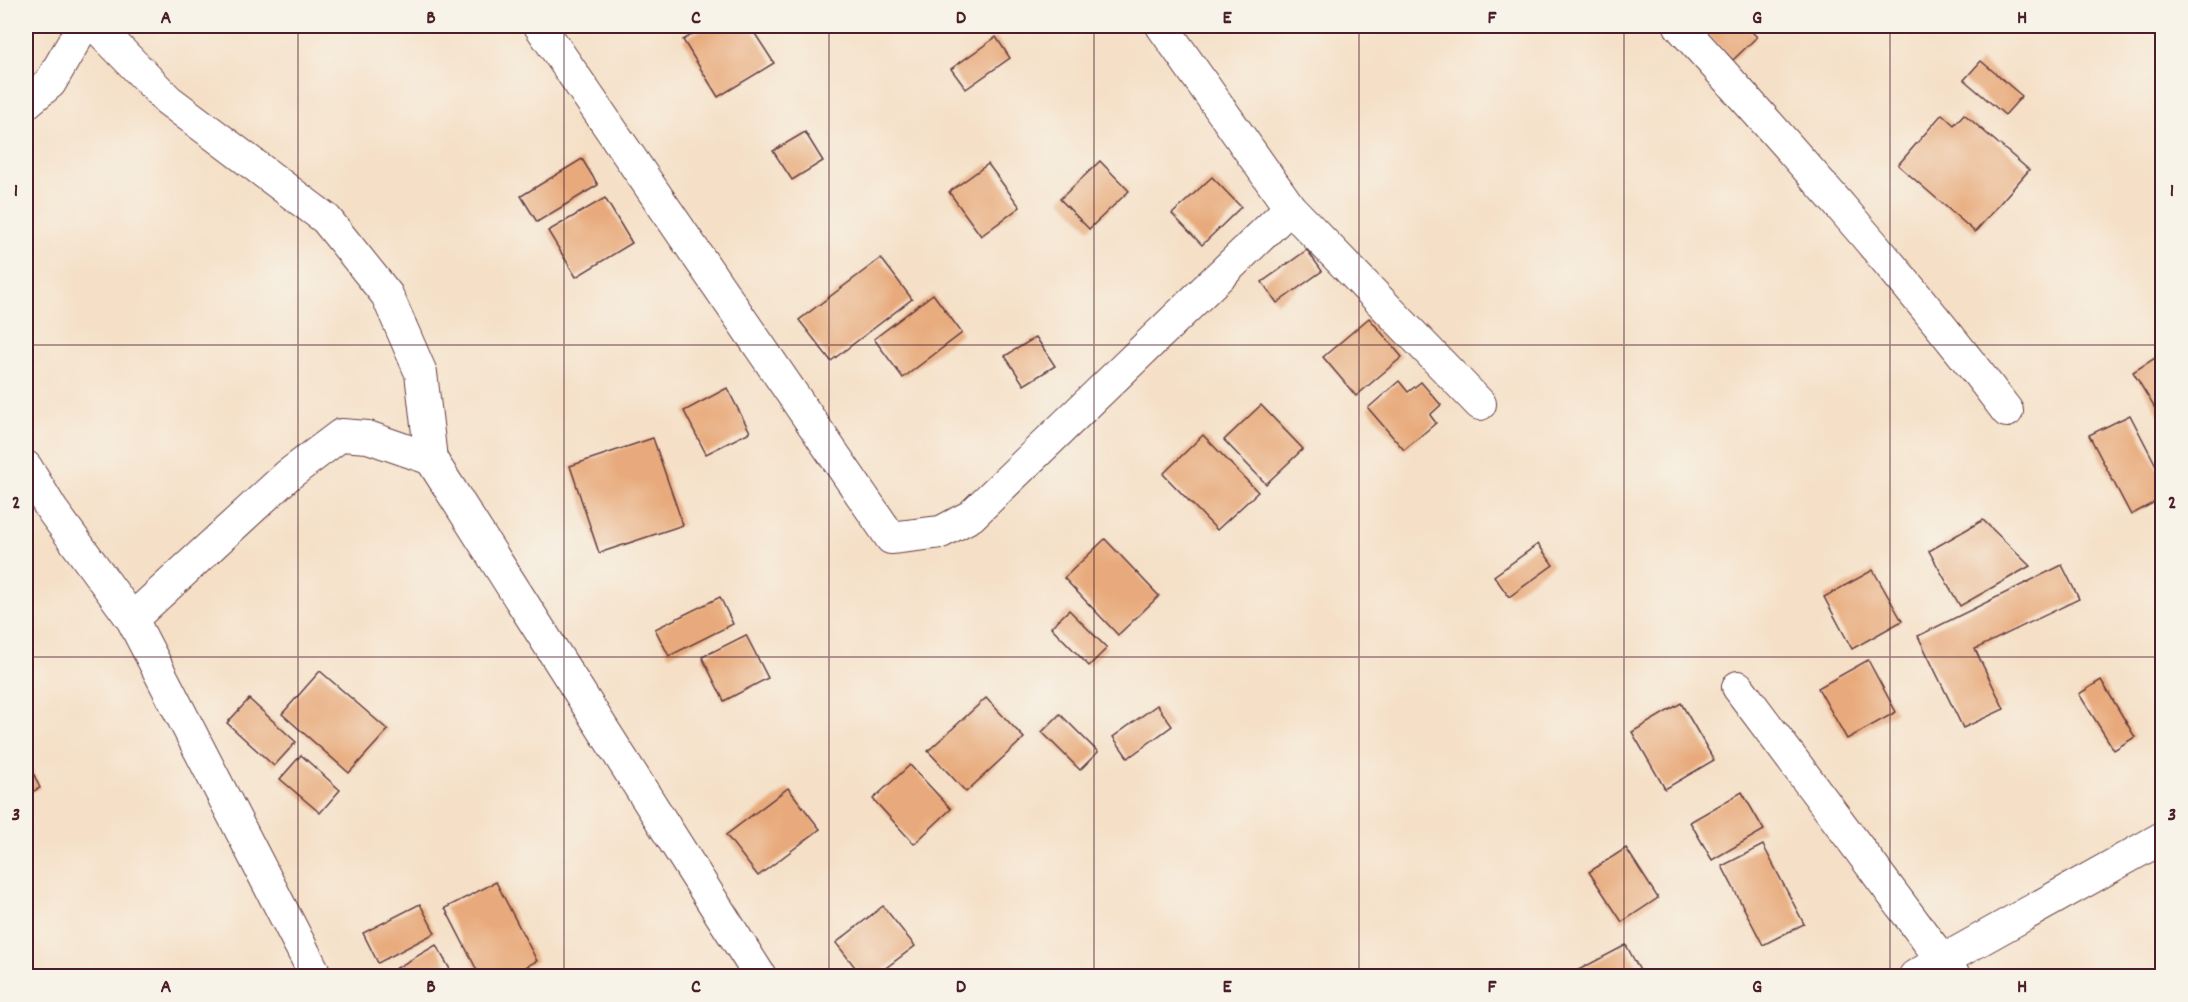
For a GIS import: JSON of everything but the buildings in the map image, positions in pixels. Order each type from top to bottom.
[{"type":"street","points":[[26,104],[50,83],[83,26]]},
{"type":"street","points":[[96,26],[168,100],[326,219],[387,295],[421,373],[431,459],[760,976]]},
{"type":"street","points":[[540,26],[891,538],[941,532],[971,516],[1290,208]]},
{"type":"street","points":[[1162,26],[1290,208],[1480,405]]},
{"type":"street","points":[[1680,26],[1821,182],[1953,340],[2007,411]]},
{"type":"street","points":[[132,619],[288,475],[341,435],[368,437],[431,459]]},
{"type":"street","points":[[26,467],[52,510],[132,619],[316,976]]},
{"type":"street","points":[[1738,687],[1948,969]]},
{"type":"street","points":[[1915,976],[1948,969],[2163,838]]}]
